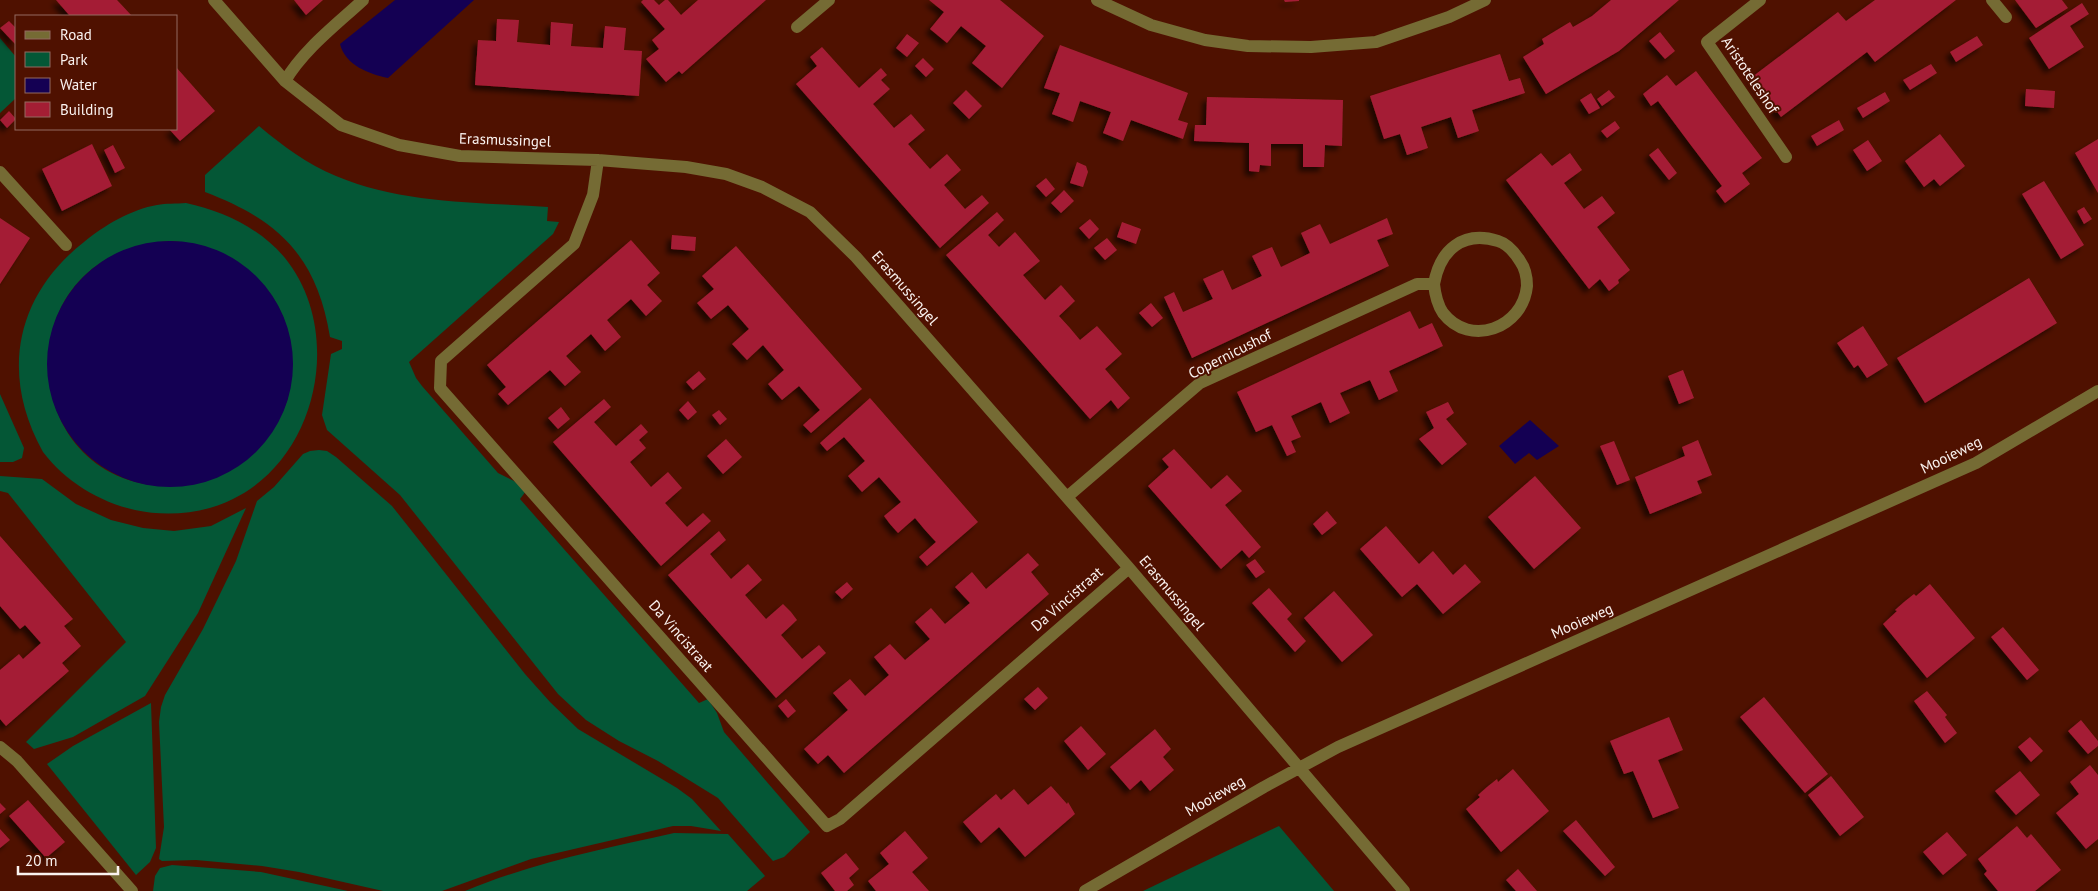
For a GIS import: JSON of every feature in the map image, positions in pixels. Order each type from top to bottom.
[{"type":"street","name":"Erasmussingel","points":[[214,0],[285,81],[341,126],[399,145],[460,156],[598,160],[686,167],[726,174],[762,187],[810,212],[856,256],[1067,497],[1404,891]]},
{"type":"street","points":[[285,81],[294,65],[306,52],[363,0]]},
{"type":"street","points":[[797,27],[829,0]]},
{"type":"street","points":[[1098,0],[1151,25],[1205,40],[1248,46],[1311,47],[1376,42],[1449,17],[1484,0]]},
{"type":"street","name":"Aristoteleshof","points":[[1760,0],[1707,42],[1786,157]]},
{"type":"street","points":[[1992,0],[2006,17]]},
{"type":"street","name":"Da Vincistraat","points":[[598,160],[593,195],[574,244],[441,361],[440,388],[827,826],[840,819],[1129,568]]},
{"type":"street","points":[[0,172],[66,245]]},
{"type":"street","points":[[1471,238],[1487,238],[1502,242],[1515,252],[1523,265],[1527,280],[1526,295],[1520,309],[1510,320],[1497,328],[1482,331],[1468,329],[1454,323],[1443,312],[1436,299],[1434,284],[1437,268],[1444,255],[1456,244],[1471,238]]},
{"type":"street","name":"Copernicushof","points":[[1067,497],[1200,383],[1417,284],[1434,284]]},
{"type":"street","name":"Mooieweg","points":[[1085,891],[1299,768],[1347,743],[1976,462],[2098,391]]},
{"type":"street","points":[[0,747],[17,761],[132,891]]},
{"type":"green space","points":[[0,38],[15,56],[15,99],[0,113]]},
{"type":"green space","points":[[259,126],[315,166],[361,185],[413,197],[548,207],[547,221],[559,222],[553,234],[409,362],[422,386],[498,473],[514,481],[526,491],[520,499],[699,703],[708,699],[717,713],[724,732],[810,832],[784,857],[773,861],[718,798],[586,720],[558,694],[400,495],[327,430],[322,415],[331,354],[342,349],[342,341],[330,337],[324,309],[304,263],[274,229],[254,215],[205,192],[205,175]]},
{"type":"green space","points":[[186,203],[200,206],[240,222],[264,238],[285,258],[303,288],[314,321],[317,355],[313,390],[303,424],[286,454],[262,480],[233,499],[210,508],[172,514],[147,512],[109,502],[96,496],[72,481],[43,452],[30,423],[22,394],[19,366],[22,338],[29,312],[42,287],[61,263],[84,242],[109,224],[138,210],[164,204]],"holes":[[[171,241],[210,249],[244,267],[259,280],[271,295],[281,312],[289,336],[289,390],[287,400],[277,422],[258,449],[246,460],[218,476],[202,482],[170,486],[119,476],[81,450],[57,412],[48,368],[55,323],[77,284],[116,254]]]},
{"type":"green space","points":[[0,394],[24,448],[22,458],[13,462],[0,462]]},
{"type":"green space","points":[[319,450],[327,451],[336,457],[392,506],[525,674],[578,729],[677,788],[692,799],[721,831],[691,826],[673,826],[531,859],[442,891],[383,891],[299,872],[262,866],[196,860],[162,861],[159,859],[164,827],[159,722],[165,695],[203,629],[236,561],[257,501],[274,487],[303,454]]},
{"type":"green space","points":[[0,476],[42,479],[76,504],[111,520],[143,528],[174,531],[211,526],[246,508],[198,613],[145,696],[73,737],[34,749],[26,742],[126,642],[8,493],[0,491]]},
{"type":"green space","points":[[151,703],[156,848],[150,862],[136,875],[47,764],[73,746]]},
{"type":"green space","points":[[1279,826],[1334,891],[1143,891]]},
{"type":"green space","points":[[674,833],[728,834],[765,876],[747,891],[465,891],[516,872],[594,851]]},
{"type":"green space","points":[[172,865],[261,872],[348,891],[153,891],[155,876],[160,868]]},
{"type":"water","points":[[395,0],[474,0],[388,78],[373,74],[352,63],[347,58],[340,44]]},
{"type":"water","points":[[170,241],[194,244],[217,251],[238,262],[257,277],[272,296],[283,317],[290,340],[293,364],[290,388],[283,411],[272,432],[257,451],[238,466],[217,477],[194,484],[170,487],[146,484],[123,477],[102,466],[83,451],[68,432],[57,411],[50,388],[47,364],[50,340],[57,317],[68,296],[83,277],[102,262],[123,251],[146,244]]},
{"type":"water","points":[[1530,420],[1559,446],[1537,460],[1529,453],[1515,464],[1499,446]]},
{"type":"building","points":[[56,0],[117,0],[131,15],[69,15]]},
{"type":"building","points":[[294,0],[323,0],[306,15]]},
{"type":"building","points":[[643,0],[654,0],[659,5],[668,0],[681,15],[698,0],[766,0],[682,74],[679,71],[666,82],[646,59],[659,49],[652,40],[665,29],[641,2]]},
{"type":"building","points":[[929,0],[1000,0],[1044,36],[1002,88],[972,63],[986,46],[961,26],[947,43],[930,29],[944,12]]},
{"type":"building","points":[[1284,0],[1299,0],[1299,1],[1285,2]]},
{"type":"building","points":[[1611,0],[1679,0],[1619,51],[1546,94],[1523,57],[1544,44],[1542,39],[1570,22],[1573,27],[1592,16]]},
{"type":"building","points":[[1875,0],[1956,0],[1875,62],[1867,52],[1781,117],[1752,77],[1838,12],[1846,21]]},
{"type":"building","points":[[2015,0],[2062,0],[2068,8],[2036,28]]},
{"type":"building","points":[[2082,3],[2089,14],[2070,26],[2084,47],[2049,69],[2029,38]]},
{"type":"building","points":[[497,19],[519,20],[517,42],[550,45],[551,22],[573,24],[571,46],[603,48],[605,26],[626,28],[624,50],[642,51],[639,96],[475,85],[478,40],[496,41]]},
{"type":"building","points":[[9,21],[15,27],[15,44],[0,28]]},
{"type":"building","points":[[1660,32],[1675,51],[1665,59],[1649,41]]},
{"type":"building","points":[[907,34],[919,43],[907,57],[896,48]]},
{"type":"building","points":[[1977,36],[1983,45],[1956,62],[1950,52]]},
{"type":"building","points":[[1060,45],[1188,93],[1178,120],[1188,123],[1183,139],[1131,120],[1123,141],[1103,133],[1111,112],[1080,101],[1073,122],[1052,114],[1060,93],[1044,88]]},
{"type":"building","points":[[822,47],[859,88],[881,68],[887,75],[881,80],[890,89],[873,104],[894,128],[911,114],[925,130],[908,144],[930,169],[947,154],[961,170],[944,185],[965,209],[982,195],[989,203],[940,248],[796,84],[817,66],[810,57]]},
{"type":"building","points":[[1500,54],[1509,81],[1520,78],[1525,93],[1472,110],[1479,131],[1458,138],[1451,117],[1421,127],[1428,148],[1407,155],[1400,134],[1384,139],[1370,96]]},
{"type":"building","points":[[923,58],[934,69],[926,77],[915,66]]},
{"type":"building","points":[[1931,64],[1937,73],[1910,90],[1903,80]]},
{"type":"building","points":[[178,69],[215,111],[180,141],[170,130],[178,130]]},
{"type":"building","points":[[1696,71],[1762,158],[1742,173],[1750,184],[1725,203],[1716,191],[1722,186],[1658,101],[1651,106],[1643,94],[1667,75],[1676,86]]},
{"type":"building","points":[[2026,89],[2055,91],[2054,108],[2025,106]]},
{"type":"building","points":[[966,90],[982,106],[969,119],[953,103]]},
{"type":"building","points":[[1609,90],[1615,97],[1602,106],[1597,99]]},
{"type":"building","points":[[1885,92],[1890,101],[1863,118],[1857,108]]},
{"type":"building","points":[[1591,93],[1600,108],[1589,114],[1580,100]]},
{"type":"building","points":[[1207,97],[1343,100],[1342,146],[1325,145],[1324,167],[1303,167],[1303,144],[1271,144],[1271,166],[1260,165],[1259,172],[1249,171],[1249,143],[1194,141],[1195,125],[1206,125]]},
{"type":"building","points":[[9,111],[15,118],[7,128],[0,120]]},
{"type":"building","points":[[1839,120],[1844,130],[1817,146],[1811,136]]},
{"type":"building","points":[[1615,121],[1620,128],[1607,138],[1601,131]]},
{"type":"building","points":[[1940,134],[1965,166],[1940,186],[1934,179],[1924,187],[1905,161]]},
{"type":"building","points":[[2098,139],[2098,193],[2075,153]]},
{"type":"building","points":[[1868,140],[1882,161],[1867,171],[1853,150]]},
{"type":"building","points":[[92,144],[112,186],[62,211],[42,169]]},
{"type":"building","points":[[113,145],[125,168],[115,173],[104,150]]},
{"type":"building","points":[[1658,148],[1677,173],[1669,180],[1649,155]]},
{"type":"building","points":[[1541,153],[1552,166],[1570,153],[1582,170],[1564,183],[1584,209],[1602,196],[1615,213],[1597,227],[1630,270],[1609,291],[1600,279],[1589,289],[1506,180]]},
{"type":"building","points":[[1077,162],[1086,166],[1088,172],[1083,187],[1070,183]]},
{"type":"building","points":[[1046,178],[1055,189],[1046,197],[1036,186]]},
{"type":"building","points":[[2044,181],[2084,245],[2061,259],[2022,194]]},
{"type":"building","points":[[1064,190],[1074,201],[1061,213],[1051,203]]},
{"type":"building","points":[[2084,207],[2092,219],[2084,224],[2077,211]]},
{"type":"building","points":[[997,212],[1004,220],[988,235],[999,247],[1015,232],[1040,261],[1023,275],[1045,300],[1061,285],[1075,301],[1059,316],[1080,340],[1097,326],[1122,354],[1105,369],[1130,398],[1118,409],[1111,400],[1090,419],[946,255]]},
{"type":"building","points":[[0,218],[30,238],[0,284]]},
{"type":"building","points":[[1387,218],[1393,234],[1377,240],[1389,266],[1192,358],[1164,297],[1174,292],[1183,312],[1213,299],[1203,279],[1223,270],[1232,290],[1262,276],[1252,256],[1262,251],[1272,247],[1281,267],[1310,253],[1301,233],[1320,224],[1330,244]]},
{"type":"building","points":[[1090,219],[1099,229],[1089,239],[1079,228]]},
{"type":"building","points":[[1122,222],[1141,229],[1136,244],[1117,237]]},
{"type":"building","points":[[672,235],[696,237],[695,251],[671,249]]},
{"type":"building","points":[[1107,238],[1117,250],[1105,260],[1094,248]]},
{"type":"building","points":[[631,240],[660,273],[647,285],[662,301],[646,316],[631,299],[607,320],[621,337],[605,351],[591,334],[566,356],[581,372],[565,386],[550,370],[508,405],[498,394],[506,387],[487,365]]},
{"type":"building","points":[[736,246],[862,389],[811,433],[803,425],[820,410],[799,386],[782,400],[768,384],[784,370],[763,345],[747,360],[732,344],[749,329],[728,305],[711,319],[697,303],[714,289],[702,276]]},
{"type":"building","points":[[2029,278],[2057,323],[1925,403],[1897,358]]},
{"type":"building","points":[[1151,303],[1163,318],[1152,327],[1139,313]]},
{"type":"building","points":[[1410,311],[1419,329],[1432,323],[1443,346],[1389,371],[1398,391],[1379,400],[1370,380],[1340,393],[1350,413],[1330,423],[1321,402],[1291,416],[1301,437],[1291,441],[1296,452],[1287,456],[1272,425],[1256,432],[1237,392]]},
{"type":"building","points":[[1863,326],[1888,365],[1867,378],[1858,365],[1854,368],[1837,343]]},
{"type":"building","points":[[1683,370],[1694,398],[1679,404],[1668,376]]},
{"type":"building","points":[[699,371],[706,379],[693,390],[686,382]]},
{"type":"building","points":[[870,398],[978,522],[927,566],[919,557],[936,542],[915,518],[898,533],[890,524],[884,516],[901,502],[879,477],[862,492],[848,476],[865,461],[844,437],[827,451],[820,443]]},
{"type":"building","points":[[604,399],[611,407],[594,422],[616,446],[641,424],[648,432],[639,440],[646,448],[630,462],[651,487],[668,472],[682,488],[665,503],[687,527],[703,513],[711,521],[661,566],[553,442]]},
{"type":"building","points":[[688,401],[697,412],[688,420],[679,410]]},
{"type":"building","points":[[1448,402],[1454,413],[1446,419],[1467,444],[1442,465],[1419,439],[1434,428],[1426,412]]},
{"type":"building","points":[[561,407],[570,419],[558,429],[548,418]]},
{"type":"building","points":[[719,410],[727,419],[720,425],[712,415]]},
{"type":"building","points":[[726,439],[742,457],[723,474],[707,456]]},
{"type":"building","points":[[1698,440],[1712,475],[1697,481],[1702,493],[1650,514],[1635,477],[1685,456],[1682,447]]},
{"type":"building","points":[[1614,441],[1630,480],[1617,485],[1600,446]]},
{"type":"building","points":[[1174,449],[1211,489],[1227,475],[1242,491],[1225,505],[1261,547],[1249,558],[1242,550],[1221,569],[1148,486],[1169,467],[1162,459]]},
{"type":"building","points":[[1535,476],[1581,528],[1534,569],[1488,517]]},
{"type":"building","points":[[1327,511],[1337,523],[1322,535],[1313,524]]},
{"type":"building","points":[[1386,526],[1419,564],[1433,551],[1453,575],[1465,564],[1481,582],[1443,614],[1417,584],[1402,597],[1360,549]]},
{"type":"building","points":[[719,531],[726,540],[710,554],[731,579],[748,564],[762,580],[745,595],[766,619],[783,604],[797,620],[781,635],[802,659],[819,645],[826,653],[776,698],[668,575]]},
{"type":"building","points":[[0,536],[73,619],[64,626],[81,646],[62,663],[69,671],[6,726],[0,719],[0,670],[19,654],[23,659],[41,643],[25,625],[20,629],[0,606]]},
{"type":"building","points":[[1028,553],[1039,565],[1031,572],[1049,594],[844,773],[828,755],[818,764],[804,749],[848,710],[833,693],[850,679],[865,696],[889,675],[874,657],[890,644],[905,660],[930,639],[915,622],[931,608],[945,624],[970,603],[955,587],[972,572],[986,589]]},
{"type":"building","points":[[1255,559],[1265,572],[1256,578],[1246,565]]},
{"type":"building","points":[[847,582],[853,589],[842,599],[835,592]]},
{"type":"building","points":[[1930,584],[1975,638],[1927,678],[1883,624],[1904,602],[1914,594],[1916,596]]},
{"type":"building","points":[[1269,588],[1292,614],[1287,619],[1306,641],[1295,652],[1252,603]]},
{"type":"building","points":[[1334,591],[1373,635],[1342,662],[1304,618]]},
{"type":"building","points":[[2003,627],[2039,670],[2027,680],[1991,637]]},
{"type":"building","points":[[1038,687],[1048,698],[1035,710],[1024,699]]},
{"type":"building","points":[[1927,691],[1947,715],[1945,717],[1957,733],[1945,743],[1914,701]]},
{"type":"building","points":[[1764,697],[1828,774],[1805,793],[1740,717]]},
{"type":"building","points":[[786,699],[796,711],[788,718],[778,706]]},
{"type":"building","points":[[1669,717],[1683,750],[1658,760],[1679,808],[1653,818],[1633,771],[1624,774],[1610,741]]},
{"type":"building","points":[[2081,720],[2098,741],[2098,746],[2088,754],[2068,731]]},
{"type":"building","points":[[1081,726],[1106,754],[1088,770],[1064,741]]},
{"type":"building","points":[[1155,729],[1171,749],[1163,757],[1174,770],[1150,791],[1141,780],[1130,790],[1110,767]]},
{"type":"building","points":[[2030,737],[2043,751],[2031,762],[2018,747]]},
{"type":"building","points":[[2090,765],[2098,775],[2098,839],[2086,849],[2056,813],[2079,794],[2070,782]]},
{"type":"building","points":[[1513,769],[1549,811],[1501,852],[1466,809],[1480,797],[1478,795],[1487,787],[1497,779],[1498,782]]},
{"type":"building","points":[[2020,771],[2040,795],[2016,815],[1995,791]]},
{"type":"building","points":[[1831,776],[1864,817],[1840,836],[1808,795]]},
{"type":"building","points":[[1051,786],[1067,804],[1068,802],[1075,814],[1025,857],[999,827],[981,843],[963,822],[996,794],[1001,800],[1014,789],[1028,805]]},
{"type":"building","points":[[28,800],[65,842],[46,858],[9,816]]},
{"type":"building","points":[[0,803],[6,809],[0,814]]},
{"type":"building","points":[[1576,820],[1615,867],[1605,876],[1563,831]]},
{"type":"building","points":[[2017,826],[2027,838],[2031,834],[2061,870],[2035,891],[1998,891],[1984,874],[1987,871],[1978,859]]},
{"type":"building","points":[[0,829],[10,840],[0,848]]},
{"type":"building","points":[[905,831],[928,858],[912,872],[929,891],[876,891],[868,881],[889,864],[880,853]]},
{"type":"building","points":[[1947,832],[1967,855],[1943,875],[1923,852]]},
{"type":"building","points":[[846,853],[859,869],[849,878],[854,885],[847,891],[835,891],[821,873]]},
{"type":"building","points":[[1518,869],[1537,891],[1516,891],[1506,880]]}]
